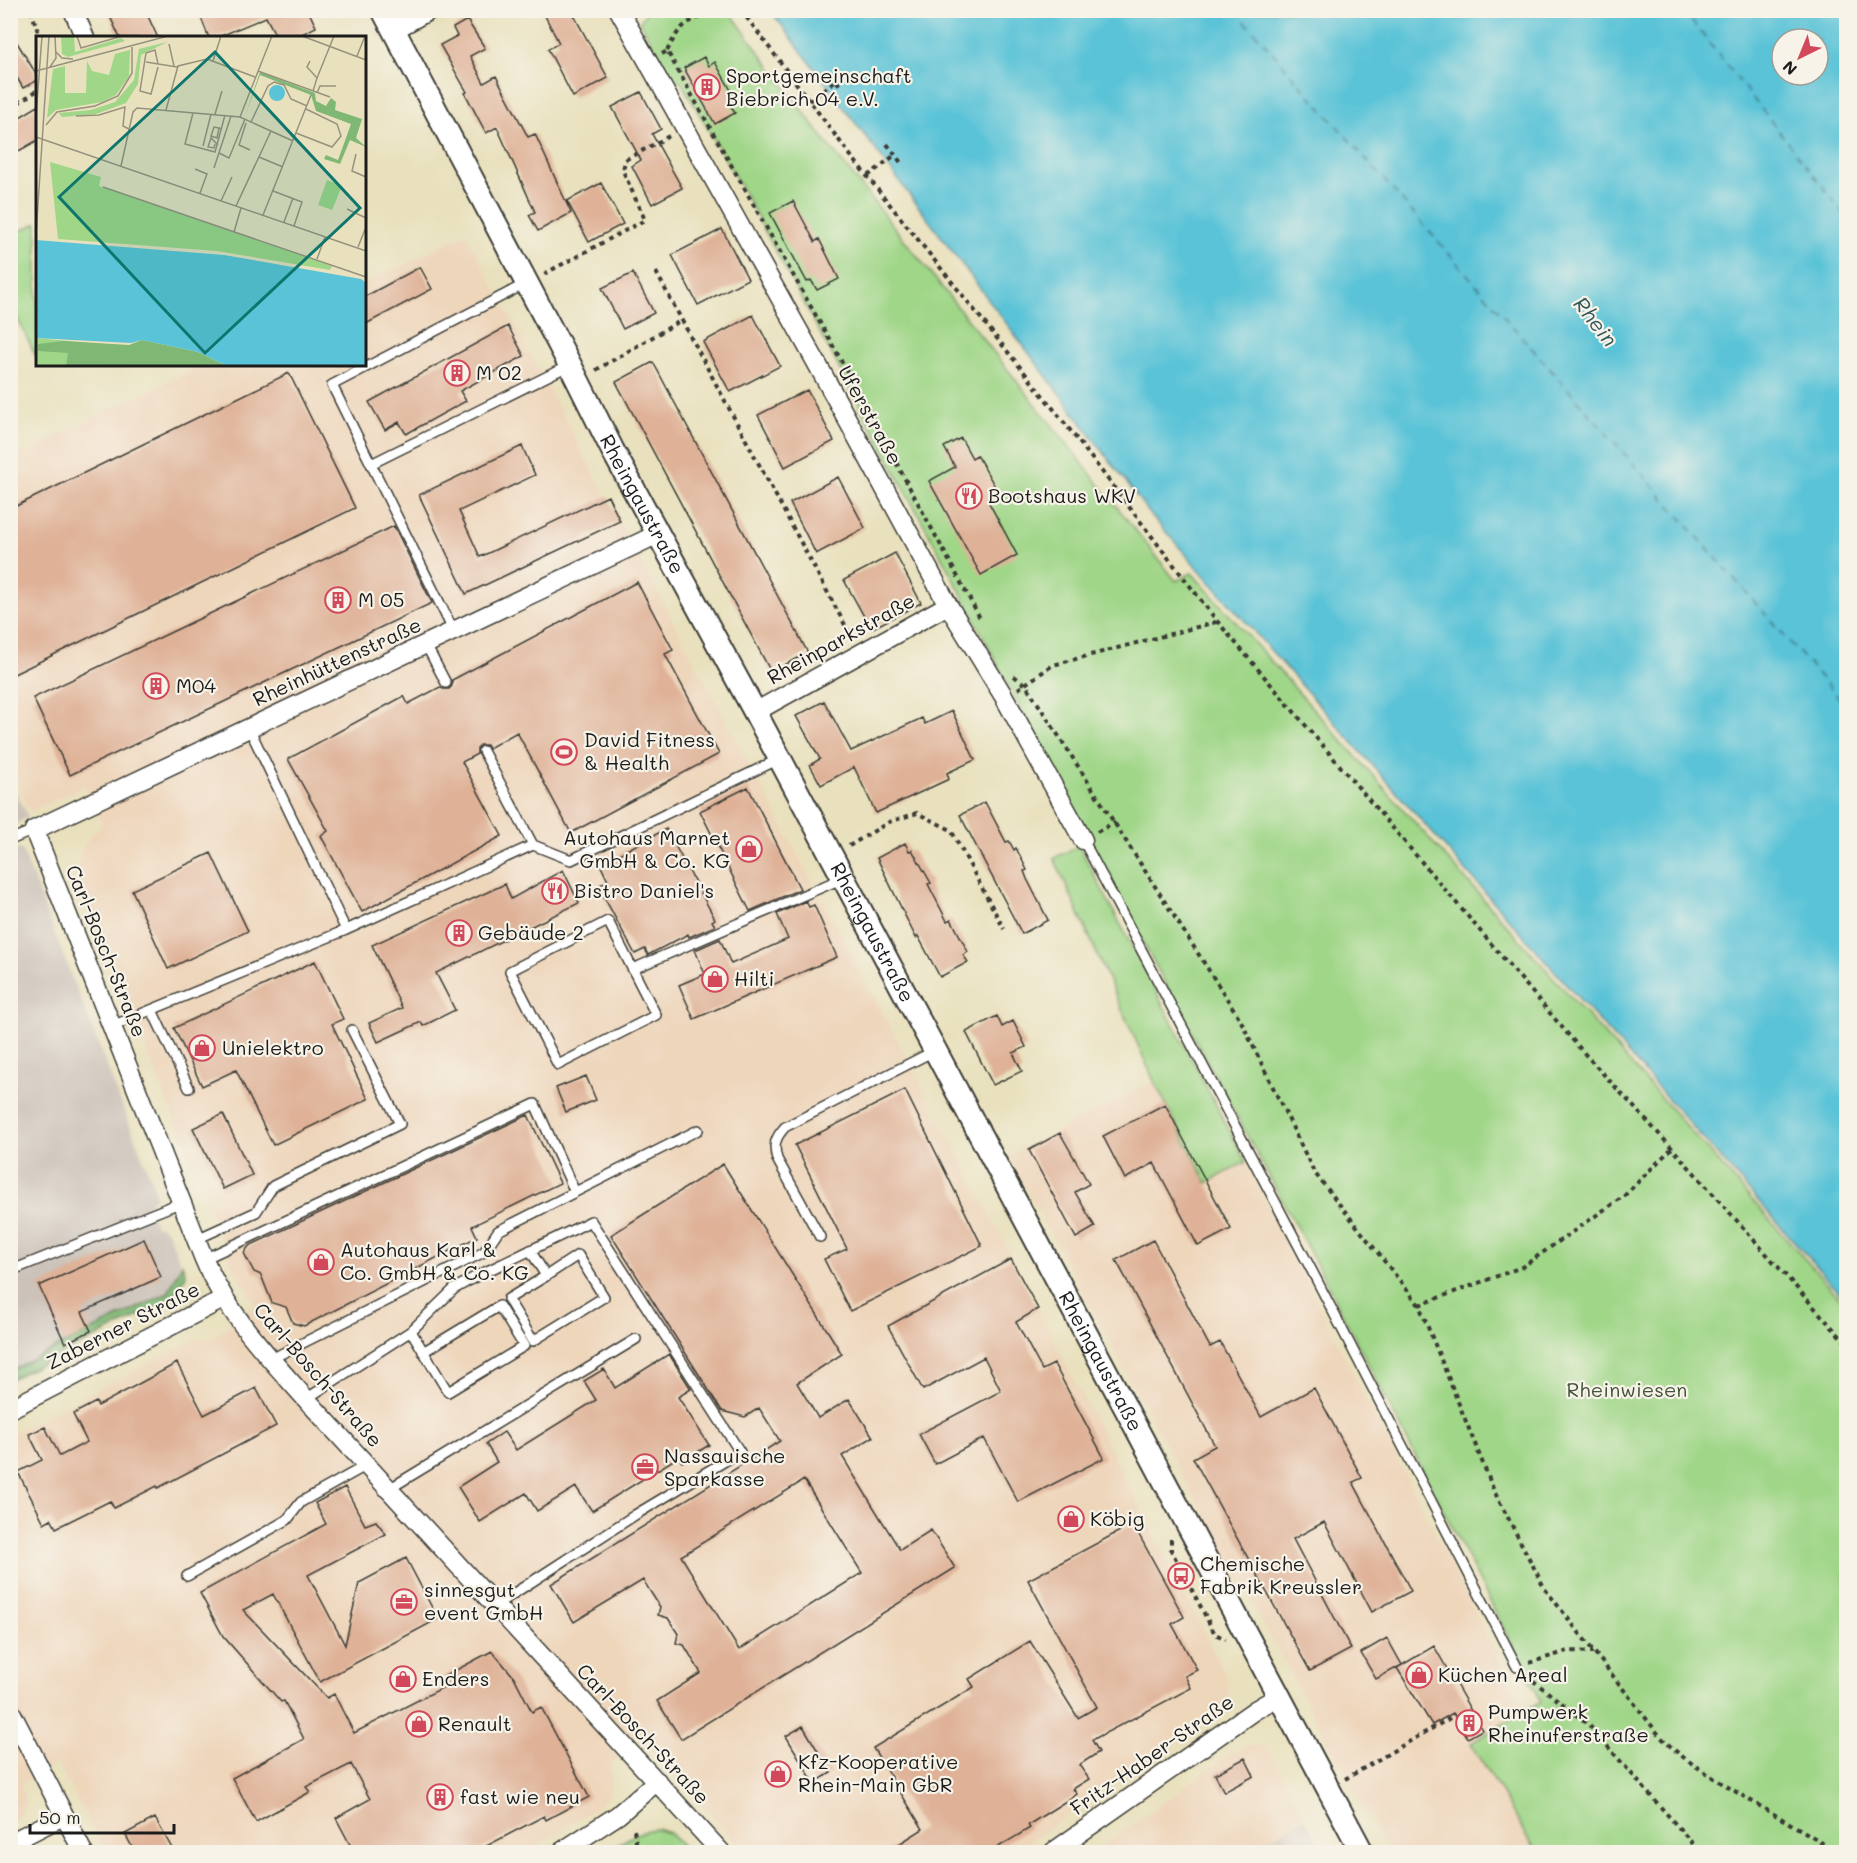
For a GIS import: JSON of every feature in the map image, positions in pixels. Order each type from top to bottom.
[{"type":"street","points":[[73,10],[84,36]]},
{"type":"street","points":[[388,20],[430,10]]},
{"type":"street","name":"Uferstraße","points":[[619,10],[948,605],[1003,695],[1083,840]]},
{"type":"street","name":"Rheingaustraße","points":[[388,20],[537,278],[570,365],[613,451],[755,712],[1362,1852]]},
{"type":"street","name":"Rheinhüttenstraße","points":[[34,830],[658,534]]},
{"type":"street","name":"Rheinparkstraße","points":[[755,712],[948,605]]},
{"type":"street","name":"Carl-Bosch-Straße","points":[[34,830],[204,1259],[223,1299],[306,1399],[722,1852]]},
{"type":"street","name":"Zaberner Straße","points":[[10,1409],[223,1299]]},
{"type":"street","name":"Fritz-Haber-Straße","points":[[1053,1852],[1255,1710],[1279,1696]]},
{"type":"street","points":[[10,1710],[83,1852]]},
{"type":"street","points":[[561,1852],[618,1815],[657,1781]]},
{"type":"street","points":[[10,1843],[63,1816]]},
{"type":"lane","points":[[454,632],[332,385],[537,278]]},
{"type":"lane","points":[[371,464],[570,365]]},
{"type":"lane","points":[[426,645],[446,683]]},
{"type":"lane","points":[[249,728],[346,930]]},
{"type":"lane","points":[[483,751],[533,845],[571,860],[780,759]]},
{"type":"lane","points":[[10,840],[34,830]]},
{"type":"lane","points":[[1083,840],[1312,1271],[1517,1667]]},
{"type":"lane","points":[[112,1026],[346,930],[533,845]]},
{"type":"lane","points":[[633,969],[843,878]]},
{"type":"lane","points":[[608,921],[633,969],[656,1015],[558,1065],[510,971],[608,921]]},
{"type":"lane","points":[[152,1010],[189,1088]]},
{"type":"lane","points":[[196,1239],[256,1212],[273,1186],[400,1124],[352,1030]]},
{"type":"lane","points":[[819,1237],[777,1159],[774,1148],[777,1136],[785,1127],[935,1051]]},
{"type":"lane","points":[[204,1259],[535,1104],[575,1192]]},
{"type":"lane","points":[[271,1359],[484,1252],[498,1231],[698,1130]]},
{"type":"lane","points":[[10,1272],[182,1202]]},
{"type":"lane","points":[[306,1399],[411,1331],[454,1289],[591,1221],[740,1452],[635,1515],[496,1605]]},
{"type":"lane","points":[[530,1250],[546,1276]]},
{"type":"lane","points":[[578,1255],[604,1297],[533,1341],[508,1299],[546,1276],[578,1255]]},
{"type":"lane","points":[[411,1331],[423,1352],[448,1392],[524,1346],[499,1306],[423,1352]]},
{"type":"lane","points":[[389,1489],[636,1339]]},
{"type":"lane","points":[[187,1576],[287,1520],[302,1502],[367,1465]]},
{"type":"path","points":[[31,10],[39,36]]},
{"type":"path","points":[[649,63],[667,51],[680,28],[697,19],[721,12],[742,11],[867,177],[1056,412],[1217,621],[1582,1052],[1672,1148],[1846,1343]]},
{"type":"path","points":[[667,51],[832,342],[985,626]]},
{"type":"path","points":[[831,74],[842,88]]},
{"type":"path","points":[[809,101],[837,80]]},
{"type":"path","points":[[10,108],[36,91]]},
{"type":"path","points":[[537,278],[645,220],[623,171],[625,160],[665,138]]},
{"type":"path","points":[[887,144],[902,164]]},
{"type":"path","points":[[867,177],[895,154]]},
{"type":"path","points":[[656,272],[680,321],[861,655]]},
{"type":"path","points":[[596,370],[680,321]]},
{"type":"path","points":[[1026,685],[1053,666],[1217,621]]},
{"type":"path","points":[[1013,675],[1026,685],[1240,1019],[1314,1172],[1419,1305],[1494,1491],[1545,1589],[1659,1736],[1671,1748],[1688,1762],[1839,1852]]},
{"type":"path","points":[[846,848],[889,822],[917,813],[940,823],[951,830],[1004,929]]},
{"type":"path","points":[[1419,1305],[1522,1267],[1624,1196],[1672,1148]]},
{"type":"path","points":[[1171,1550],[1215,1634]]},
{"type":"path","points":[[1517,1667],[1568,1650],[1593,1652]]},
{"type":"path","points":[[1517,1667],[1588,1724],[1700,1852]]},
{"type":"path","points":[[1328,1788],[1455,1715]]},
{"type":"path","points":[[634,1830],[641,1852]]},
{"type":"shaded area","points":[[466,234],[968,1173],[1225,1674],[1229,1686],[1228,1697],[1221,1705],[1015,1852],[746,1852],[641,1737],[610,1766],[610,1788],[597,1807],[528,1852],[108,1852],[57,1763],[21,1784],[25,1798],[24,1808],[11,1823],[11,1434],[194,1340],[215,1337],[256,1305],[231,1262],[78,876],[81,851],[90,836],[102,824],[84,786],[30,812],[11,770],[11,459],[200,366],[366,366],[366,284]]},
{"type":"shaded area","points":[[10,780],[28,817],[11,827],[10,827]]},
{"type":"shaded area","points":[[10,848],[22,850],[153,1184],[156,1196],[147,1207],[156,1226],[159,1225],[167,1231],[186,1275],[172,1300],[11,1379]]},
{"type":"shaded area","points":[[1154,1081],[1207,1183],[1246,1162],[1525,1711],[1471,1743],[1537,1852],[1388,1852],[1008,1156]]},
{"type":"shaded area","points":[[1251,1745],[1268,1749],[1305,1818],[1250,1852],[1094,1852],[1231,1754]]},
{"type":"shaded area","points":[[1305,1818],[1324,1852],[1250,1852]]},
{"type":"green space","name":"Rheinwiesen","points":[[647,11],[729,11],[819,133],[1176,581],[1192,573],[1846,1305],[1846,1852],[1537,1852],[1471,1743],[1541,1701],[1324,1278],[1090,844],[960,591],[742,189],[681,82],[672,78],[640,22]]},
{"type":"green space","points":[[36,223],[36,356],[11,306],[11,235]]},
{"type":"green space","points":[[1079,846],[1246,1162],[1207,1183],[1154,1081],[1054,858]]},
{"type":"green space","points":[[182,1264],[186,1275],[172,1300],[11,1379],[11,1370],[168,1293]]},
{"type":"green space","points":[[656,1829],[669,1833],[688,1852],[669,1852],[663,1845],[652,1852],[645,1845],[634,1852],[607,1852],[636,1834]]},
{"type":"water","name":"Rhein","points":[[771,11],[1846,11],[1846,1300],[1150,514]]},
{"type":"building","points":[[107,10],[145,10],[157,36],[119,36]]},
{"type":"building","points":[[198,10],[308,10],[316,27],[298,36],[276,36],[266,17],[221,36],[208,36]]},
{"type":"building","points":[[542,10],[571,10],[608,78],[573,97],[548,49],[559,43]]},
{"type":"building","points":[[467,20],[485,48],[470,56],[484,83],[496,76],[528,137],[535,134],[571,213],[538,231],[529,215],[535,212],[497,127],[486,133],[465,93],[467,92],[440,45],[457,36],[453,28]]},
{"type":"building","points":[[10,31],[36,74],[36,81],[23,88],[10,66]]},
{"type":"building","name":"Sportgemeinschaft Biebrich 04 e.V.","points":[[704,57],[709,66],[715,62],[737,101],[730,105],[735,113],[715,124],[684,68]]},
{"type":"building","points":[[641,92],[661,129],[652,134],[682,188],[652,204],[632,166],[641,160],[612,107]]},
{"type":"building","points":[[36,107],[36,141],[10,156],[10,123]]},
{"type":"building","points":[[601,183],[623,224],[589,242],[567,201]]},
{"type":"building","points":[[793,201],[815,242],[819,239],[839,279],[817,290],[811,280],[807,282],[770,213]]},
{"type":"building","points":[[722,229],[748,279],[698,305],[672,255]]},
{"type":"building","points":[[420,267],[432,289],[366,324],[366,296]]},
{"type":"building","points":[[633,273],[654,313],[623,329],[602,288]]},
{"type":"building","points":[[753,315],[780,366],[730,392],[703,342]]},
{"type":"building","name":"M 02","points":[[508,326],[524,356],[460,391],[466,401],[406,434],[399,422],[385,430],[369,402]]},
{"type":"building","points":[[653,362],[808,653],[771,672],[616,382]]},
{"type":"building","points":[[289,373],[355,508],[10,676],[10,509]]},
{"type":"building","points":[[807,390],[834,441],[785,467],[758,415]]},
{"type":"building","points":[[961,438],[972,458],[977,455],[998,492],[987,499],[1017,555],[981,575],[929,481],[955,467],[944,447]]},
{"type":"building","points":[[522,446],[535,475],[459,511],[480,557],[608,496],[620,521],[466,594],[419,495]]},
{"type":"building","points":[[838,477],[865,528],[816,554],[790,503]]},
{"type":"building","points":[[394,526],[432,603],[70,775],[33,698]]},
{"type":"building","points":[[895,553],[921,603],[871,629],[844,580]]},
{"type":"building","points":[[637,582],[673,650],[665,654],[719,754],[571,833],[517,732],[489,748],[486,745],[480,745],[477,748],[477,754],[462,762],[502,836],[362,912],[321,836],[328,831],[288,759],[404,696],[408,704],[440,687],[449,689],[452,686],[452,680]]},
{"type":"building","points":[[824,701],[851,751],[922,718],[925,724],[952,711],[975,760],[947,773],[949,779],[876,813],[854,767],[821,785],[810,765],[820,759],[796,716]]},
{"type":"building","name":"Autohaus Marnet GmbH & Co. KG","points":[[748,787],[800,889],[750,911],[700,811]]},
{"type":"building","points":[[985,802],[1006,842],[1009,841],[1014,850],[1016,848],[1027,870],[1024,871],[1027,879],[1048,920],[1022,934],[960,815]]},
{"type":"building","points":[[666,829],[715,919],[712,921],[715,926],[689,937],[688,934],[648,955],[645,949],[635,954],[598,886],[608,881],[600,864]]},
{"type":"building","points":[[905,843],[909,851],[912,850],[931,883],[928,884],[947,921],[951,919],[968,952],[963,955],[968,962],[940,977],[918,936],[916,938],[877,858]]},
{"type":"building","points":[[211,853],[248,931],[168,969],[132,890]]},
{"type":"building","name":"Gebäude 2","points":[[563,870],[579,903],[436,973],[455,1010],[423,1026],[421,1022],[378,1042],[369,1023],[402,1008],[372,945],[505,884],[511,899]]},
{"type":"building","points":[[806,901],[809,907],[814,905],[837,957],[694,1019],[679,985],[705,974],[695,950],[720,939],[731,964],[788,939],[777,914]]},
{"type":"building","points":[[315,961],[343,1019],[332,1024],[368,1099],[273,1145],[236,1070],[202,1086],[174,1028]]},
{"type":"building","points":[[997,1016],[1002,1027],[1013,1021],[1026,1047],[1013,1053],[1022,1071],[993,1085],[966,1032]]},
{"type":"building","points":[[586,1076],[596,1100],[566,1112],[556,1088]]},
{"type":"building","points":[[905,1090],[982,1246],[850,1311],[824,1259],[847,1249],[795,1145]]},
{"type":"building","points":[[1165,1104],[1231,1229],[1198,1246],[1154,1163],[1125,1179],[1103,1136]]},
{"type":"building","points":[[223,1114],[252,1175],[223,1189],[193,1128]]},
{"type":"building","points":[[528,1115],[560,1183],[472,1226],[477,1237],[304,1326],[293,1323],[286,1307],[272,1303],[261,1275],[254,1272],[244,1253],[249,1246]]},
{"type":"building","points":[[1060,1133],[1089,1184],[1075,1192],[1095,1227],[1076,1238],[1029,1150]]},
{"type":"building","points":[[723,1164],[842,1354],[797,1383],[818,1418],[849,1399],[873,1437],[842,1456],[900,1550],[931,1530],[955,1568],[681,1739],[657,1701],[701,1673],[684,1645],[676,1643],[678,1634],[668,1618],[658,1615],[660,1607],[643,1580],[574,1622],[551,1584],[780,1441],[759,1408],[745,1417],[722,1411],[611,1235]],"holes":[[[804,1480],[862,1573],[739,1650],[681,1556]]]},
{"type":"building","points":[[144,1239],[161,1277],[82,1312],[91,1331],[65,1343],[39,1286]]},
{"type":"building","points":[[1153,1240],[1210,1347],[1220,1342],[1261,1417],[1314,1388],[1362,1478],[1353,1482],[1411,1591],[1372,1612],[1324,1522],[1293,1539],[1351,1649],[1310,1671],[1193,1458],[1215,1446],[1116,1260]]},
{"type":"building","points":[[1011,1259],[1038,1309],[1016,1322],[1042,1370],[1054,1364],[1104,1458],[1018,1502],[984,1438],[935,1464],[919,1434],[1001,1391],[984,1357],[923,1390],[888,1326]]},
{"type":"building","points":[[669,1354],[691,1389],[678,1397],[709,1445],[682,1462],[678,1457],[592,1511],[576,1487],[537,1511],[526,1493],[480,1522],[458,1487],[497,1462],[486,1444],[504,1432],[516,1450],[596,1400],[584,1381],[604,1369],[615,1388]]},
{"type":"building","points":[[177,1363],[204,1415],[256,1388],[276,1426],[158,1488],[157,1486],[114,1508],[110,1501],[56,1528],[51,1519],[44,1523],[18,1472],[42,1460],[29,1434],[45,1427],[60,1456],[87,1442],[73,1414],[96,1402],[98,1406]]},
{"type":"building","points":[[345,1487],[365,1525],[376,1521],[386,1534],[308,1575],[345,1645],[359,1583],[406,1558],[438,1619],[320,1682],[273,1594],[243,1610],[327,1698],[334,1694],[354,1733],[446,1686],[443,1677],[492,1651],[514,1677],[532,1712],[541,1707],[589,1797],[546,1820],[544,1816],[475,1852],[354,1852],[336,1818],[370,1799],[351,1764],[306,1787],[310,1792],[256,1822],[232,1778],[304,1739],[284,1701],[281,1702],[223,1636],[200,1593],[326,1524],[315,1503]]},
{"type":"building","points":[[1133,1524],[1184,1617],[1172,1624],[1197,1670],[1185,1676],[1191,1688],[1092,1740],[1099,1752],[1079,1765],[1089,1779],[1073,1789],[1077,1794],[1028,1825],[1030,1828],[990,1852],[886,1852],[923,1829],[873,1748],[974,1687],[969,1679],[1030,1641],[1078,1718],[1097,1707],[1028,1580]]},
{"type":"building","points":[[1387,1638],[1402,1665],[1376,1679],[1361,1653]]},
{"type":"building","points":[[1434,1646],[1482,1730],[1468,1738],[1453,1713],[1432,1725],[1397,1668]]},
{"type":"building","points":[[803,1726],[831,1773],[814,1783],[786,1736]]},
{"type":"building","points":[[1245,1758],[1254,1776],[1224,1792],[1215,1774]]},
{"type":"building","points":[[155,1818],[174,1852],[135,1852],[125,1834]]},
{"type":"ferry route","points":[[1235,10],[1846,706]]},
{"type":"ferry route","points":[[1683,10],[1846,216]]},
{"type":"place","name":"Sportgemeinschaft Biebrich 04 e.V.","points":[[707,87]]},
{"type":"place","name":"M 02","points":[[457,373]]},
{"type":"place","name":"Bootshaus WKV","points":[[969,496]]},
{"type":"place","name":"M 05","points":[[338,600]]},
{"type":"place","name":"M04","points":[[156,686]]},
{"type":"place","name":"David Fitness & Health","points":[[564,752]]},
{"type":"place","name":"Autohaus Marnet GmbH & Co. KG","points":[[749,849]]},
{"type":"place","name":"Bistro Daniel's","points":[[555,891]]},
{"type":"place","name":"Gebäude 2","points":[[459,933]]},
{"type":"place","name":"Hilti","points":[[715,979]]},
{"type":"place","name":"Unielektro","points":[[202,1048]]},
{"type":"place","name":"Autohaus Karl & Co. GmbH & Co. KG","points":[[321,1262]]},
{"type":"place","name":"Nassauische Sparkasse","points":[[645,1467]]},
{"type":"place","name":"Köbig","points":[[1071,1519]]},
{"type":"place","name":"Chemische Fabrik Kreussler","points":[[1181,1576]]},
{"type":"place","name":"sinnesgut event GmbH","points":[[404,1602]]},
{"type":"place","name":"Küchen Areal","points":[[1419,1675]]},
{"type":"place","name":"Enders","points":[[403,1679]]},
{"type":"place","name":"Pumpwerk Rheinuferstraße","points":[[1469,1723]]},
{"type":"place","name":"Renault","points":[[419,1724]]},
{"type":"place","name":"Kfz-Kooperative Rhein-Main GbR","points":[[778,1774]]},
{"type":"place","name":"fast wie neu","points":[[440,1797]]}]
